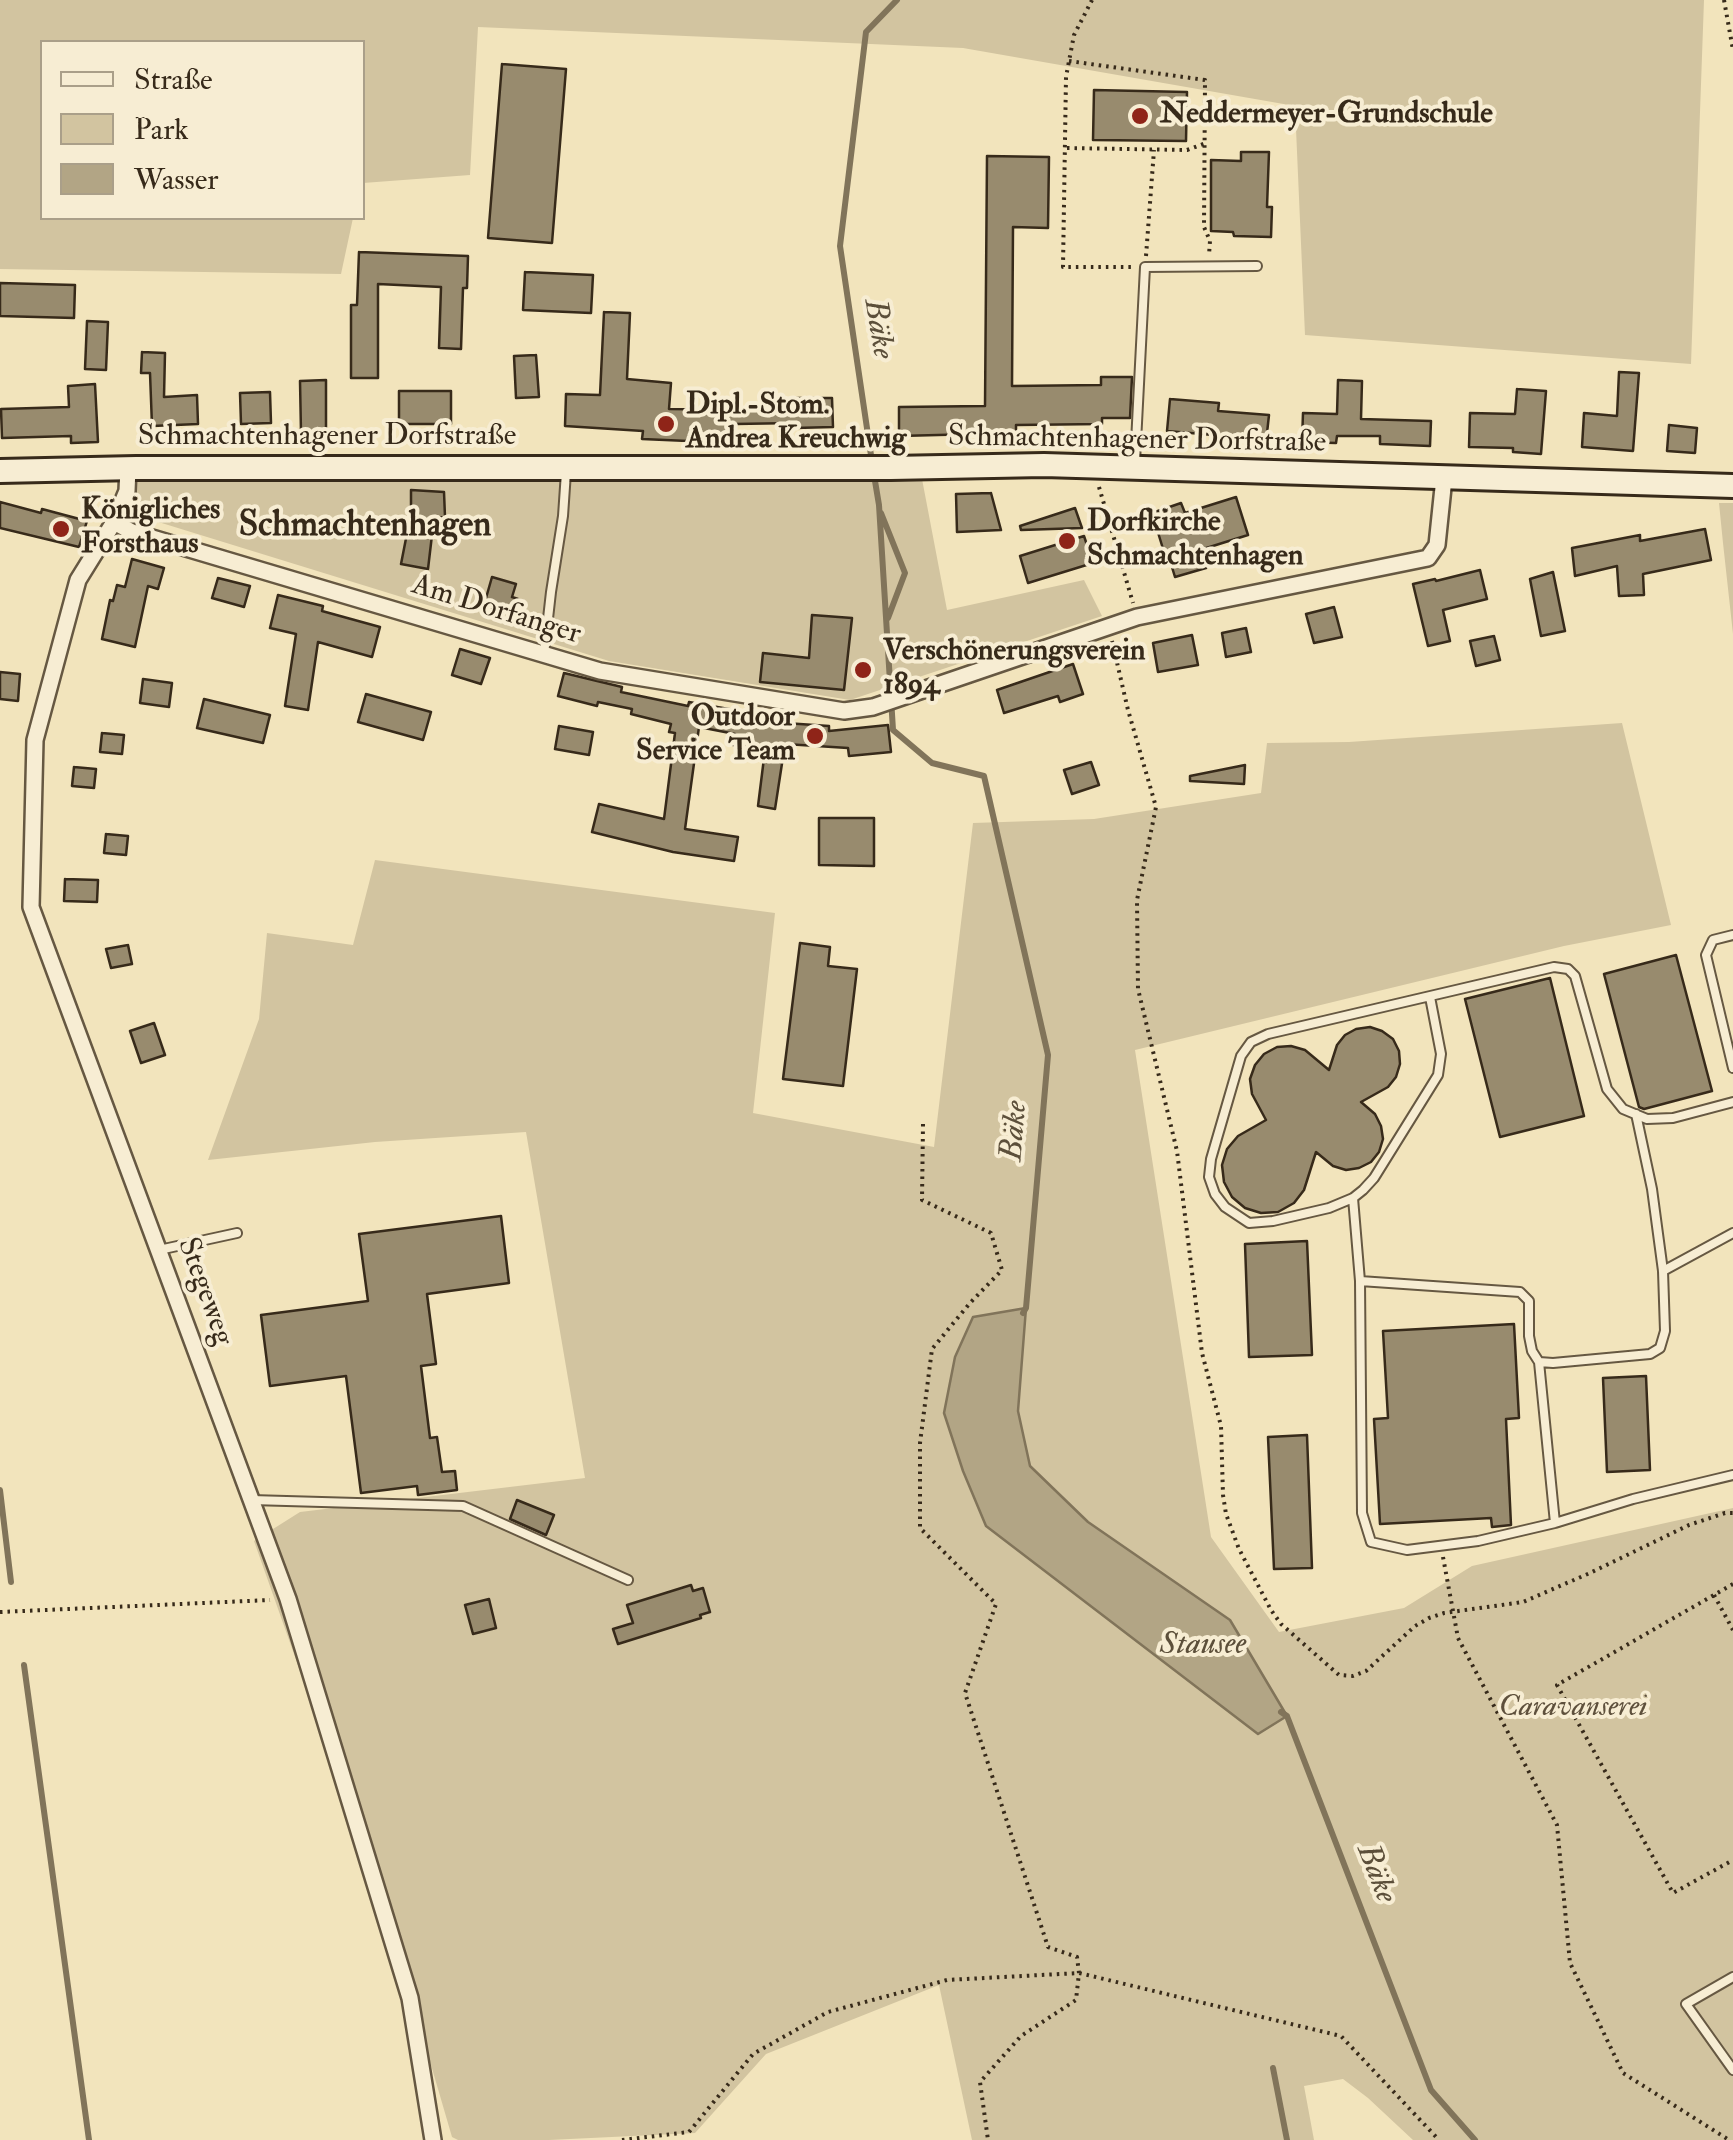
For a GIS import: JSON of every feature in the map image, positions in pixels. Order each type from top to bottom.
[{"type":"main road","name":"Schmachtenhagener Dorfstraße","points":[[0,470],[1092,466],[1733,486]]},
{"type":"street","name":"Stegeweg","points":[[128,468],[128,490],[114,522],[78,580],[35,740],[31,907],[288,1599],[410,1998],[433,2140]]},
{"type":"street","points":[[1108,627],[1138,617],[1428,558],[1437,545],[1444,478]]},
{"type":"street","name":"Am Dorfanger","points":[[114,522],[132,532],[600,671],[844,711],[872,707],[1108,627]]},
{"type":"lane","points":[[1135,467],[1145,267],[1257,266]]},
{"type":"lane","points":[[544,654],[567,468]]},
{"type":"lane","points":[[1733,936],[1714,940],[1706,954],[1733,1068]]},
{"type":"lane","points":[[1430,997],[1441,1054],[1438,1075],[1374,1178],[1353,1198],[1329,1208],[1261,1222],[1248,1223],[1224,1208],[1210,1177],[1211,1159],[1241,1056],[1250,1042],[1268,1034],[1554,967],[1568,968],[1575,976],[1606,1089],[1623,1109],[1647,1119],[1673,1118],[1733,1102]]},
{"type":"lane","points":[[1539,1362],[1633,1358],[1660,1348],[1665,1331],[1663,1272],[1652,1189],[1636,1114]]},
{"type":"lane","points":[[1353,1198],[1360,1281],[1362,1513],[1371,1542],[1407,1550],[1478,1541],[1733,1476]]},
{"type":"lane","points":[[159,1250],[237,1233]]},
{"type":"lane","points":[[1663,1272],[1733,1233]]},
{"type":"lane","points":[[1360,1281],[1520,1292],[1529,1301],[1530,1336],[1532,1351],[1539,1362],[1555,1524]]},
{"type":"lane","points":[[252,1500],[462,1506],[628,1580]]},
{"type":"lane","points":[[1733,1977],[1686,2004],[1733,2070]]},
{"type":"path","points":[[1092,0],[1074,34],[1066,77],[1063,266],[1145,267],[1154,150]]},
{"type":"path","points":[[1724,0],[1733,50]]},
{"type":"path","points":[[1069,61],[1205,80],[1204,227],[1210,241],[1209,265]]},
{"type":"path","points":[[1065,148],[1187,150],[1206,143]]},
{"type":"path","points":[[1092,466],[1138,617]]},
{"type":"path","points":[[1108,627],[1156,808],[1136,900],[1138,990],[1177,1151],[1202,1352],[1221,1426],[1226,1514],[1239,1549],[1271,1610],[1281,1624],[1338,1675],[1353,1676],[1366,1670],[1414,1626],[1430,1618],[1523,1602],[1690,1525],[1733,1512]]},
{"type":"path","points":[[923,1124],[922,1200],[991,1233],[1002,1270],[932,1349],[920,1443],[920,1528],[996,1604],[965,1693],[1048,1948],[1077,1957],[1079,1973],[1076,2000],[1021,2036],[980,2082],[988,2140]]},
{"type":"path","points":[[1440,1546],[1458,1638],[1558,1825],[1570,1964],[1623,2073],[1729,2140]]},
{"type":"path","points":[[1733,1584],[1557,1686],[1674,1893],[1733,1860]]},
{"type":"path","points":[[1714,1595],[1733,1630]]},
{"type":"path","points":[[0,1612],[288,1599]]},
{"type":"path","points":[[622,2140],[689,2132],[753,2054],[828,2012],[947,1980],[1079,1973],[1341,2036],[1439,2140]]},
{"type":"green space","points":[[0,0],[1704,0],[1691,364],[1305,335],[1295,106],[963,48],[478,27],[470,175],[365,183],[365,40],[40,40],[40,220],[353,220],[341,274],[0,269]]},
{"type":"green space","points":[[134,478],[922,479],[947,610],[1084,580],[1102,616],[850,700],[609,661],[126,512]]},
{"type":"green space","points":[[1719,503],[1733,503],[1733,634],[1723,543]]},
{"type":"green space","name":"Caravanserei","points":[[1622,723],[1671,925],[1564,946],[1135,1050],[1211,1537],[1279,1632],[1404,1608],[1472,1566],[1733,1508],[1733,2140],[1413,2140],[1343,2079],[1304,2086],[1314,2140],[972,2140],[939,1985],[766,2054],[695,2133],[549,2140],[452,2137],[392,1931],[254,1541],[300,1512],[585,1478],[526,1132],[375,1142],[208,1160],[259,1019],[267,933],[353,945],[375,860],[775,913],[753,1113],[934,1147],[973,823],[1094,819],[1261,793],[1267,743],[1349,742]],"holes":[[[1026,1309],[1018,1412],[1030,1466],[1088,1522],[1232,1623],[1286,1716],[946,1420],[973,1317]]]},
{"type":"water","name":"Stausee","points":[[1026,1308],[1018,1411],[1030,1466],[1088,1522],[1230,1620],[1287,1716],[1258,1734],[986,1526],[944,1413],[955,1357],[973,1317]]},
{"type":"building","points":[[502,64],[566,69],[552,243],[488,238]]},
{"type":"building","name":"Neddermeyer-Grundschule","points":[[1094,90],[1187,92],[1186,141],[1093,140]]},
{"type":"building","points":[[1241,152],[1269,152],[1267,207],[1272,207],[1271,237],[1211,231],[1211,160],[1241,161]]},
{"type":"building","points":[[987,156],[1049,157],[1048,228],[1013,227],[1012,386],[1101,385],[1101,377],[1132,377],[1130,418],[1102,418],[1102,424],[1016,425],[1016,433],[899,436],[899,407],[985,406]]},
{"type":"building","points":[[359,252],[468,256],[461,349],[439,348],[441,287],[378,284],[378,378],[351,378],[351,305],[357,305]]},
{"type":"building","points":[[525,272],[593,275],[591,313],[523,310]]},
{"type":"building","points":[[0,283],[75,285],[74,318],[0,316]]},
{"type":"building","points":[[604,312],[630,313],[627,379],[671,383],[669,409],[760,410],[760,406],[795,406],[795,398],[832,398],[833,427],[735,424],[735,439],[688,441],[642,439],[643,431],[565,426],[566,394],[600,395]]},
{"type":"building","points":[[87,321],[108,322],[106,370],[85,369]]},
{"type":"building","points":[[142,352],[165,353],[164,397],[197,395],[198,424],[152,426],[150,373],[141,373]]},
{"type":"building","points":[[536,355],[539,397],[516,398],[514,356]]},
{"type":"building","points":[[1619,372],[1639,373],[1633,451],[1582,447],[1584,413],[1617,416]]},
{"type":"building","points":[[326,380],[326,432],[301,433],[300,381]]},
{"type":"building","points":[[1338,380],[1362,381],[1361,419],[1431,421],[1430,446],[1380,444],[1380,436],[1337,436],[1336,443],[1302,442],[1303,413],[1337,414]]},
{"type":"building","points":[[95,384],[98,442],[71,443],[71,436],[2,438],[1,409],[69,407],[68,386]]},
{"type":"building","points":[[1517,389],[1546,391],[1541,454],[1513,452],[1513,448],[1469,447],[1470,413],[1515,414]]},
{"type":"building","points":[[399,391],[451,391],[451,424],[399,424]]},
{"type":"building","points":[[270,392],[271,423],[241,424],[240,393]]},
{"type":"building","points":[[1170,399],[1219,403],[1218,411],[1269,415],[1266,442],[1167,431]]},
{"type":"building","points":[[1669,425],[1697,428],[1695,453],[1667,451]]},
{"type":"building","points":[[411,490],[444,492],[445,517],[434,518],[428,569],[401,564],[411,513]]},
{"type":"building","points":[[991,493],[1001,530],[957,532],[956,494]]},
{"type":"building","points":[[1236,497],[1248,535],[1200,550],[1206,568],[1175,577],[1152,513],[1181,503],[1185,513]]},
{"type":"building","points":[[0,502],[87,521],[79,547],[0,528]]},
{"type":"building","points":[[1075,508],[1082,528],[1021,530],[1020,526]]},
{"type":"building","points":[[1705,529],[1711,560],[1643,574],[1644,595],[1619,596],[1617,566],[1575,576],[1572,548],[1640,535],[1640,541]]},
{"type":"building","points":[[1084,536],[1093,563],[1028,583],[1020,556]]},
{"type":"building","points":[[132,559],[164,568],[158,589],[148,586],[135,647],[102,639],[110,600],[113,601],[117,585],[125,587]]},
{"type":"building","points":[[1480,570],[1487,599],[1443,610],[1450,641],[1428,646],[1413,584]]},
{"type":"building","points":[[1553,572],[1565,631],[1541,636],[1530,579]]},
{"type":"building","points":[[492,577],[516,584],[512,597],[518,599],[513,614],[484,605]]},
{"type":"building","points":[[218,578],[250,586],[244,607],[212,598]]},
{"type":"building","points":[[278,595],[380,627],[372,657],[318,642],[308,710],[285,706],[296,634],[270,628]]},
{"type":"building","points":[[1334,607],[1342,637],[1314,643],[1306,614]]},
{"type":"building","points":[[812,615],[852,618],[844,690],[760,682],[763,653],[809,658]]},
{"type":"building","points":[[1246,628],[1251,652],[1226,657],[1222,633]]},
{"type":"building","points":[[1192,635],[1198,665],[1158,672],[1153,643]]},
{"type":"building","points":[[1494,636],[1500,660],[1476,666],[1470,641]]},
{"type":"building","points":[[460,649],[490,658],[481,684],[452,675]]},
{"type":"building","points":[[1073,664],[1083,694],[1060,702],[1058,696],[1004,713],[997,690]]},
{"type":"building","points":[[0,672],[20,674],[18,701],[0,699]]},
{"type":"building","points":[[564,673],[622,687],[621,692],[785,719],[785,723],[829,726],[829,731],[888,725],[891,752],[849,756],[848,748],[785,744],[775,809],[758,806],[765,750],[733,745],[735,734],[699,727],[685,829],[738,837],[734,861],[673,852],[592,832],[599,804],[664,819],[675,733],[669,732],[671,724],[631,714],[632,709],[598,702],[597,706],[558,696]]},
{"type":"building","points":[[143,679],[172,683],[169,707],[140,703]]},
{"type":"building","points":[[366,694],[431,712],[423,740],[358,722]]},
{"type":"building","points":[[204,699],[270,715],[263,743],[197,728]]},
{"type":"building","points":[[559,726],[593,732],[589,755],[555,749]]},
{"type":"building","points":[[102,733],[124,735],[122,754],[100,752]]},
{"type":"building","points":[[1091,762],[1099,785],[1072,794],[1064,770]]},
{"type":"building","points":[[1245,765],[1244,784],[1190,781],[1190,776]]},
{"type":"building","points":[[74,767],[96,769],[94,788],[72,786]]},
{"type":"building","points":[[819,818],[874,818],[874,866],[819,865]]},
{"type":"building","points":[[106,834],[128,836],[126,855],[104,853]]},
{"type":"building","points":[[65,879],[98,880],[97,902],[64,901]]},
{"type":"building","points":[[800,943],[830,947],[828,966],[857,969],[843,1086],[783,1079]]},
{"type":"building","points":[[128,945],[132,964],[111,968],[106,949]]},
{"type":"building","points":[[1676,955],[1712,1091],[1644,1109],[1639,1107],[1604,974]]},
{"type":"building","points":[[1550,978],[1584,1116],[1500,1137],[1465,999]]},
{"type":"building","points":[[154,1023],[165,1055],[141,1063],[130,1031]]},
{"type":"building","points":[[1370,1027],[1393,1039],[1400,1064],[1388,1087],[1361,1102],[1375,1114],[1381,1126],[1379,1152],[1371,1162],[1346,1170],[1333,1166],[1316,1152],[1304,1190],[1294,1203],[1278,1212],[1261,1213],[1245,1208],[1232,1197],[1224,1182],[1222,1165],[1227,1149],[1238,1136],[1266,1120],[1252,1094],[1250,1079],[1255,1065],[1277,1047],[1291,1046],[1305,1050],[1329,1070],[1337,1045],[1345,1035]]},
{"type":"building","points":[[501,1216],[509,1283],[427,1294],[436,1364],[421,1366],[430,1438],[437,1437],[442,1472],[455,1471],[457,1490],[418,1495],[417,1486],[361,1493],[346,1376],[270,1386],[261,1315],[368,1301],[359,1234]]},
{"type":"building","points":[[1307,1241],[1312,1355],[1249,1357],[1245,1244]]},
{"type":"building","points":[[1514,1324],[1519,1418],[1506,1419],[1511,1525],[1492,1527],[1491,1518],[1380,1524],[1374,1419],[1388,1418],[1383,1331]]},
{"type":"building","points":[[1646,1376],[1650,1470],[1607,1472],[1603,1378]]},
{"type":"building","points":[[1307,1435],[1312,1568],[1274,1569],[1268,1437]]},
{"type":"building","points":[[517,1500],[554,1515],[546,1535],[510,1519]]},
{"type":"building","points":[[691,1585],[693,1591],[703,1588],[710,1612],[618,1644],[613,1629],[633,1623],[627,1605]]},
{"type":"building","points":[[489,1599],[496,1628],[473,1634],[465,1605]]},
{"type":"waterway","name":"Bäke","points":[[872,462],[840,246],[866,32],[897,0]]},
{"type":"waterway","name":"Bäke","points":[[874,475],[893,730],[932,763],[984,776],[1048,1055],[1023,1313]]},
{"type":"waterway","points":[[881,513],[905,573],[888,618]]},
{"type":"waterway","points":[[0,1490],[11,1582]]},
{"type":"waterway","points":[[24,1665],[89,2140]]},
{"type":"waterway","name":"Bäke","points":[[1281,1712],[1287,1716],[1431,2090],[1475,2140]]},
{"type":"waterway","points":[[1273,2068],[1287,2140]]},
{"type":"place","name":"Neddermeyer-Grundschule","points":[[1140,116]]},
{"type":"place","name":"Dipl.-Stom. Andrea Kreuchwig","points":[[666,424]]},
{"type":"place","name":"Königliches Forsthaus","points":[[61,529]]},
{"type":"place","name":"Dorfkirche Schmachtenhagen","points":[[1067,541]]},
{"type":"place","name":"Verschönerungsverein 1894","points":[[863,670]]},
{"type":"place","name":"Outdoor Service Team","points":[[815,736]]},
{"type":"district","name":"Schmachtenhagen","points":[[365,527]]}]
